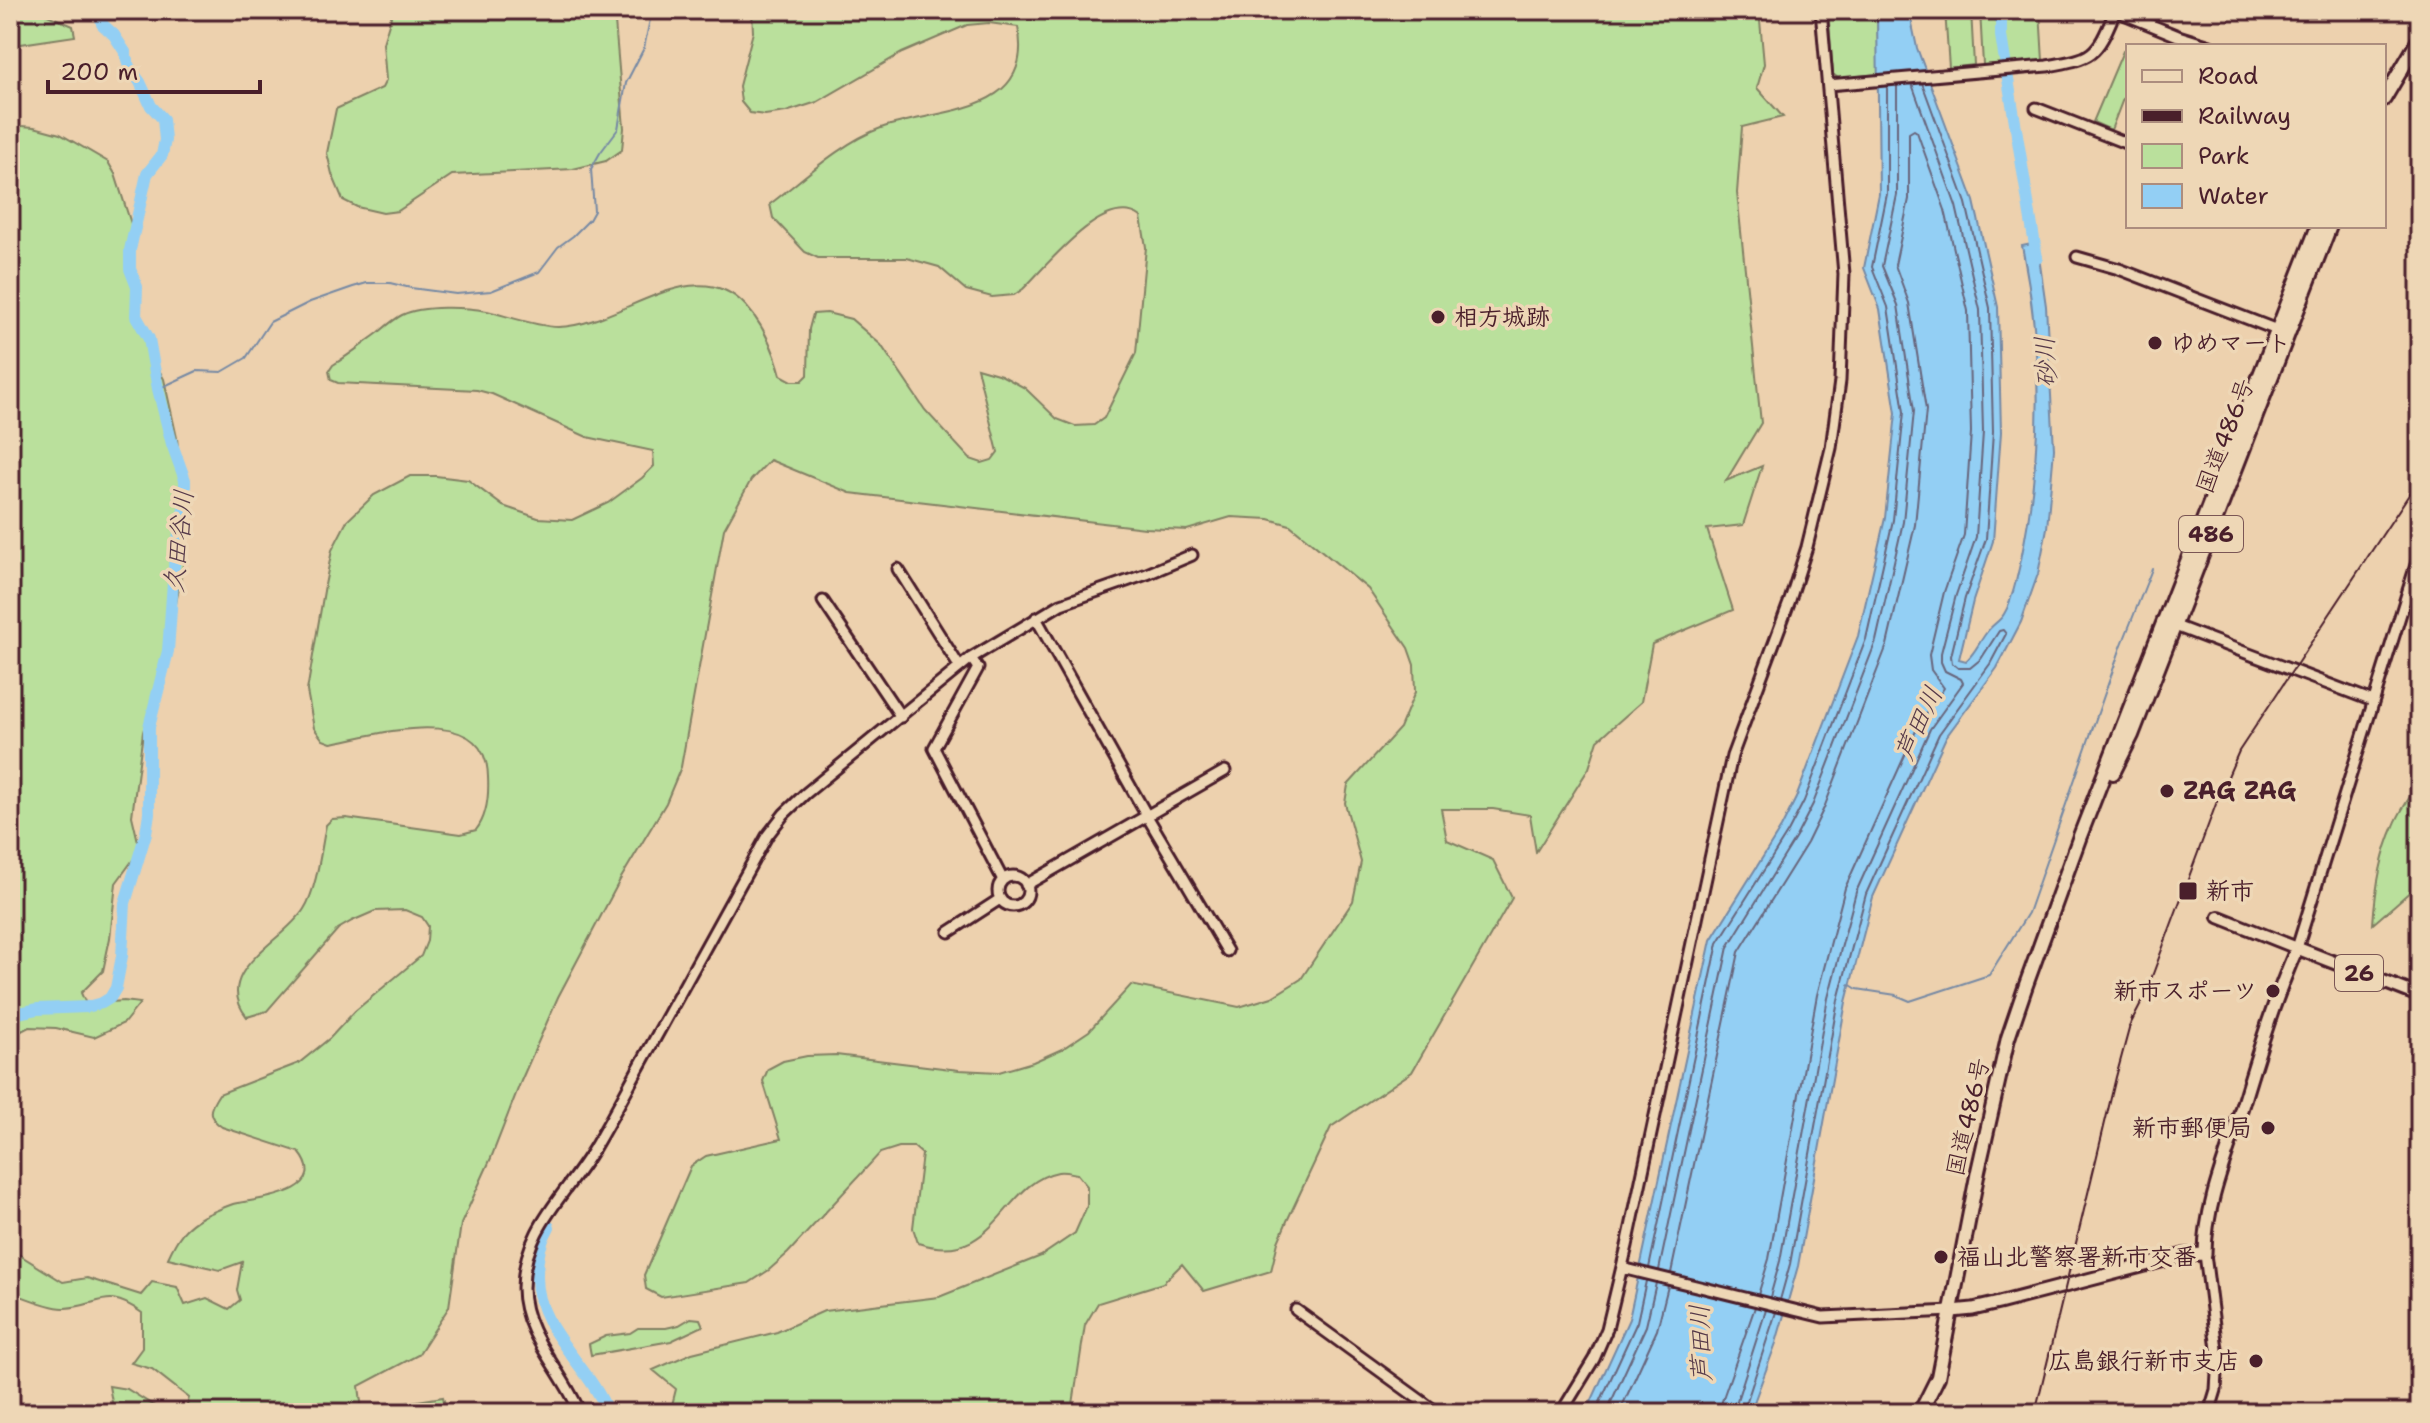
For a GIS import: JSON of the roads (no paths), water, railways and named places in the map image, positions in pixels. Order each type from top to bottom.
[{"type":"highway","points":[[2386,96],[2420,38]]},
{"type":"highway","name":"国道486号","points":[[2169,624],[2317,228]]},
{"type":"highway","name":"国道486号","points":[[1920,1413],[1938,1377],[1978,1171],[2008,1038],[2080,836],[2329,228]]},
{"type":"main road","points":[[1952,1311],[1986,1306],[2184,1255],[2205,1254],[2208,1221],[2226,1156],[2281,984],[2297,948],[2219,917]]},
{"type":"main road","name":"26","points":[[2297,948],[2420,996]]},
{"type":"street","points":[[1561,1413],[1594,1359],[1607,1329],[1732,756],[1803,561],[1831,448],[1840,381],[1844,274],[1831,85],[1821,10]]},
{"type":"street","points":[[1831,85],[2080,60],[2094,52],[2103,41],[2114,14],[2119,12],[2204,44]]},
{"type":"street","points":[[2036,108],[2126,143]]},
{"type":"street","points":[[2077,257],[2175,289],[2277,330]]},
{"type":"street","points":[[2297,948],[2420,552]]},
{"type":"street","points":[[580,1413],[571,1391],[535,1336],[525,1308],[522,1291],[529,1246],[540,1224],[592,1152],[767,836],[805,794],[971,658],[1061,604],[1192,555]]},
{"type":"street","points":[[898,569],[959,666]]},
{"type":"street","points":[[823,601],[901,717]]},
{"type":"street","points":[[1036,618],[1227,951]]},
{"type":"street","points":[[2169,624],[2373,701]]},
{"type":"street","points":[[971,658],[978,668],[934,748],[1003,880]]},
{"type":"street","points":[[1026,885],[1225,771]]},
{"type":"street","points":[[1016,877],[1026,885],[1025,900],[1017,906],[1008,905],[1000,899],[999,887],[1003,880],[1016,877]]},
{"type":"street","points":[[949,932],[1000,899]]},
{"type":"street","points":[[2205,1254],[2218,1357],[2216,1390],[2209,1413]]},
{"type":"street","points":[[1622,1268],[1823,1317],[1952,1311]]},
{"type":"street","points":[[1296,1310],[1438,1413]]},
{"type":"water","name":"芦田川","points":[[1877,10],[1909,10],[1917,48],[1974,201],[1998,307],[2001,432],[1993,541],[1973,601],[1959,659],[1966,661],[1969,658],[2004,614],[2023,551],[2035,469],[2038,395],[2033,320],[2022,246],[2037,243],[2046,306],[2054,449],[2047,528],[2038,574],[2021,622],[1997,668],[1946,737],[1873,897],[1846,1002],[1798,1266],[1776,1343],[1750,1413],[1586,1413],[1629,1319],[1711,940],[1781,828],[1796,798],[1858,636],[1885,518],[1896,413],[1880,309],[1864,268],[1879,194]]},
{"type":"waterway","name":"久田谷川","points":[[10,1015],[37,1009],[87,1007],[110,998],[116,988],[122,956],[125,903],[149,813],[149,727],[168,651],[175,554],[185,504],[185,480],[172,444],[149,339],[136,316],[137,287],[130,269],[130,250],[147,174],[162,155],[165,140],[163,119],[151,106],[129,67],[125,52],[102,24],[100,10]]},
{"type":"waterway","points":[[158,389],[197,371],[222,372],[246,358],[270,322],[310,302],[353,287],[367,283],[390,283],[456,294],[491,291],[539,272],[558,247],[573,236],[594,211],[591,169],[618,129],[626,83],[644,48],[652,10]]},
{"type":"waterway","name":"砂川","points":[[2001,10],[2001,36],[2037,258]]},
{"type":"waterway","points":[[1849,984],[1857,989],[1896,995],[1910,1001],[1989,975],[2028,913],[2121,647],[2152,569]]},
{"type":"waterway","points":[[549,1227],[538,1256],[539,1295],[554,1330],[589,1379],[608,1413]]},
{"type":"railway","points":[[2129,1027],[2144,998],[2216,804],[2239,751],[2420,478]]},
{"type":"railway","points":[[2035,1413],[2132,1018]]},
{"type":"place","name":"相方城跡","points":[[1438,317]]},
{"type":"place","name":"ゆめマート","points":[[2155,343]]},
{"type":"place","name":"ZAG ZAG","points":[[2167,791]]},
{"type":"place","name":"新市","points":[[2188,891]]},
{"type":"place","name":"新市スポーツ","points":[[2273,991]]},
{"type":"place","name":"新市郵便局","points":[[2268,1128]]},
{"type":"place","name":"福山北警察署新市交番","points":[[1941,1257]]},
{"type":"place","name":"広島銀行新市支店","points":[[2256,1361]]}]
